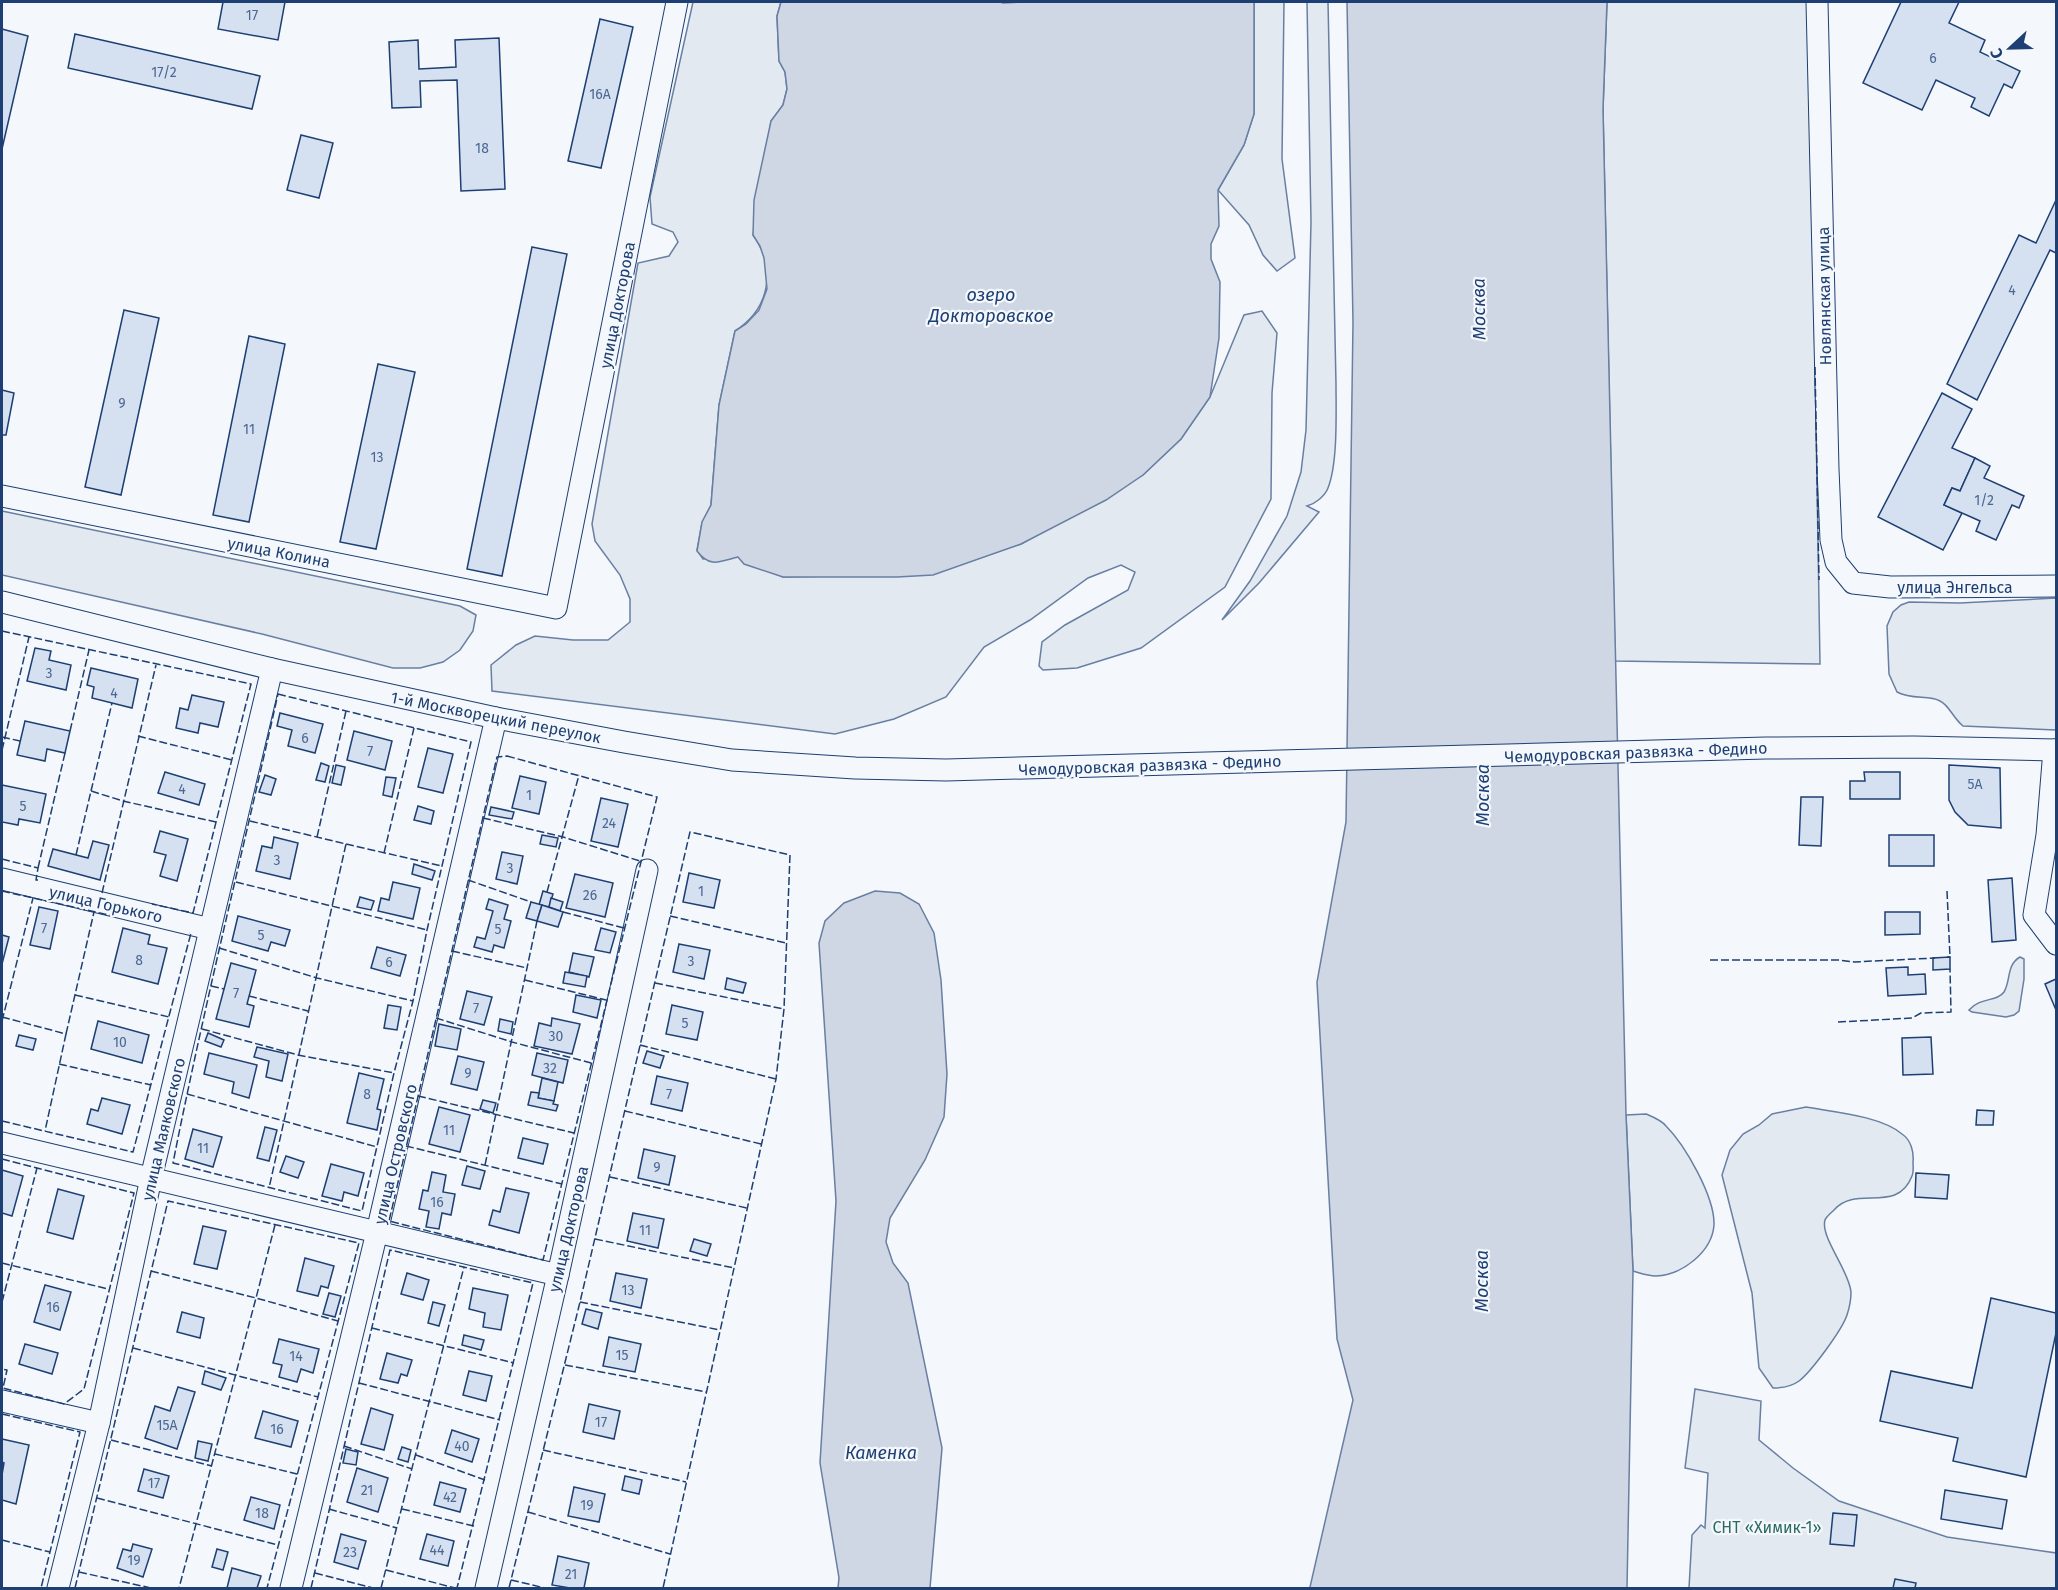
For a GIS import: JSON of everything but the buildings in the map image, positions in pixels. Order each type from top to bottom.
[{"type":"street","name":"улица Докторова","points":[[556,608],[677,2]]},
{"type":"street","name":"Новлянская улица","points":[[1817,2],[1831,540],[1836,562],[1853,583]]},
{"type":"street","name":"улица Колина","points":[[2,496],[556,608]]},
{"type":"street","name":"улица Энгельса","points":[[1853,583],[1890,587],[2056,586]]},
{"type":"street","name":"1-й Москворецкий переулок","points":[[2,602],[272,669],[496,718],[732,760],[855,768],[1000,769]]},
{"type":"street","name":"улица Маяковского","points":[[58,1588],[99,1424],[151,1178],[272,669]]},
{"type":"street","name":"улица Островского","points":[[291,1588],[377,1232],[496,718]]},
{"type":"street","name":"Чемодуровская развязка - Федино","points":[[1000,769],[1734,750],[1903,747],[2055,750]]},
{"type":"street","points":[[2055,750],[2047,835],[2034,915],[2056,944]]},
{"type":"street","name":"улица Докторова","points":[[486,1588],[647,870]]},
{"type":"street","name":"улица Горького","points":[[2,879],[210,929]]},
{"type":"street","points":[[2,1143],[558,1275]]},
{"type":"street","points":[[2,1401],[99,1424]]},
{"type":"green space","points":[[693,2],[781,2],[777,16],[779,61],[785,72],[787,89],[783,105],[771,121],[753,235],[761,248],[765,261],[766,287],[756,311],[735,331],[719,405],[711,505],[702,523],[697,550],[703,559],[738,557],[783,577],[933,574],[1021,544],[1143,475],[1181,439],[1210,397],[1244,315],[1262,311],[1277,333],[1272,393],[1271,499],[1225,587],[1141,648],[1077,668],[1043,670],[1039,666],[1042,642],[1065,625],[1128,590],[1135,572],[1121,565],[1088,578],[1030,620],[984,647],[946,697],[894,719],[835,734],[492,691],[491,665],[516,645],[535,636],[573,640],[608,640],[630,622],[630,599],[620,575],[595,541],[592,524],[638,263],[669,256],[678,242],[673,232],[652,224],[650,197]]},
{"type":"green space","points":[[1254,2],[1284,2],[1282,159],[1295,258],[1277,271],[1263,255],[1249,225],[1218,190],[1244,145],[1254,114]]},
{"type":"green space","points":[[1307,2],[1328,2],[1336,384],[1336,437],[1333,465],[1327,491],[1307,506],[1319,512],[1259,583],[1222,620],[1250,581],[1287,516],[1301,472],[1306,430],[1311,222]]},
{"type":"green space","points":[[1607,2],[1809,2],[1820,664],[1615,661],[1603,109]]},
{"type":"green space","points":[[2,511],[460,606],[476,615],[473,631],[460,650],[443,662],[420,668],[393,668],[262,634],[2,575]]},
{"type":"green space","points":[[2056,598],[2056,730],[1963,726],[1940,701],[1897,692],[1889,674],[1887,626],[1893,612],[1901,605],[1909,602],[1960,603]]},
{"type":"green space","points":[[2020,957],[2024,959],[2024,979],[2019,1011],[2006,1017],[1969,1010],[1978,1003],[1997,997],[2004,992],[2013,964]]},
{"type":"green space","points":[[1806,1107],[1870,1119],[1893,1128],[1910,1143],[1913,1154],[1913,1173],[1905,1188],[1897,1194],[1887,1197],[1853,1199],[1843,1203],[1826,1219],[1827,1235],[1851,1292],[1847,1315],[1833,1340],[1804,1376],[1790,1386],[1773,1388],[1759,1368],[1752,1293],[1722,1175],[1730,1150],[1743,1134],[1772,1114]]},
{"type":"green space","points":[[1646,1114],[1664,1124],[1690,1158],[1710,1200],[1714,1225],[1712,1235],[1702,1253],[1685,1267],[1666,1275],[1656,1276],[1633,1271],[1626,1115]]},
{"type":"green space","name":"СНТ «Химик-1»","points":[[1695,1389],[1761,1401],[1759,1440],[1839,1501],[1947,1537],[2056,1553],[2056,1588],[1689,1588],[1692,1535],[1701,1525],[1705,1528],[1708,1473],[1685,1468]]},
{"type":"water","name":"озеро Докторовское","points":[[781,2],[1254,2],[1254,114],[1244,145],[1218,190],[1219,226],[1211,244],[1211,259],[1220,282],[1219,338],[1210,397],[1181,439],[1143,475],[1106,500],[1021,544],[933,575],[783,577],[744,564],[738,557],[711,562],[697,551],[702,522],[711,505],[719,405],[735,331],[746,324],[759,310],[767,289],[764,258],[753,235],[754,200],[771,121],[783,105],[787,89],[785,72],[779,61],[777,16]]},
{"type":"water","name":"Москва","points":[[1347,2],[1607,2],[1603,109],[1626,1115],[1633,1271],[1627,1588],[1310,1587],[1353,1400],[1337,1339],[1317,982],[1346,822],[1353,322]]},
{"type":"water","name":"Каменка","points":[[875,891],[900,893],[919,904],[934,933],[941,980],[947,1074],[944,1117],[925,1160],[890,1218],[886,1242],[893,1263],[908,1283],[942,1448],[930,1588],[838,1588],[839,1578],[820,1463],[836,1201],[819,943],[825,921],[844,903]]},
{"type":"fence","points":[[1815,367],[1819,580]]},
{"type":"fence","points":[[2,631],[251,684],[193,913],[152,904]]},
{"type":"fence","points":[[2,750],[29,637]]},
{"type":"fence","points":[[70,731],[89,650]]},
{"type":"fence","points":[[102,893],[156,665]]},
{"type":"fence","points":[[278,694],[471,742],[427,930],[413,1001],[362,1211],[173,1163],[278,694]]},
{"type":"fence","points":[[91,791],[112,703]]},
{"type":"fence","points":[[317,837],[346,711]]},
{"type":"fence","points":[[384,853],[414,728]]},
{"type":"fence","points":[[138,736],[232,760]]},
{"type":"fence","points":[[2,737],[20,741]]},
{"type":"fence","points":[[38,868],[65,753]]},
{"type":"fence","points":[[507,756],[657,797],[543,1260],[389,1221],[497,757],[507,756]]},
{"type":"fence","points":[[547,892],[579,775]]},
{"type":"fence","points":[[76,855],[91,791],[123,801],[216,822]]},
{"type":"fence","points":[[483,818],[563,837],[640,861]]},
{"type":"fence","points":[[250,821],[346,844],[269,1188]]},
{"type":"fence","points":[[509,1588],[580,1302],[690,832],[790,855],[784,1009],[776,1079],[663,1588]]},
{"type":"fence","points":[[346,844],[442,866]]},
{"type":"fence","points":[[2,859],[38,868],[36,880],[38,880]]},
{"type":"fence","points":[[468,880],[531,902]]},
{"type":"fence","points":[[236,882],[427,930]]},
{"type":"fence","points":[[2,891],[113,916]]},
{"type":"fence","points":[[1947,891],[1950,957],[1947,957]]},
{"type":"fence","points":[[2,1021],[33,898]]},
{"type":"fence","points":[[66,1034],[94,912]]},
{"type":"fence","points":[[563,912],[624,928]]},
{"type":"fence","points":[[670,916],[786,943]]},
{"type":"fence","points":[[485,1165],[537,921]]},
{"type":"fence","points":[[2,1121],[133,1152],[191,933],[189,933]]},
{"type":"fence","points":[[219,948],[317,978],[413,1001]]},
{"type":"fence","points":[[452,951],[527,968]]},
{"type":"fence","points":[[1710,960],[1854,962],[1935,958]]},
{"type":"fence","points":[[1838,1022],[1912,1018],[1921,1013],[1951,1012],[1950,969]]},
{"type":"fence","points":[[525,980],[606,1000]]},
{"type":"fence","points":[[655,983],[784,1009]]},
{"type":"fence","points":[[211,986],[224,989]]},
{"type":"fence","points":[[75,995],[169,1017]]},
{"type":"fence","points":[[249,996],[308,1011]]},
{"type":"fence","points":[[2,1017],[66,1034],[45,1131]]},
{"type":"fence","points":[[436,1018],[512,1042],[591,1063]]},
{"type":"fence","points":[[202,1029],[298,1055],[394,1073]]},
{"type":"fence","points":[[640,1045],[776,1079]]},
{"type":"fence","points":[[59,1064],[151,1085]]},
{"type":"fence","points":[[187,1094],[377,1147]]},
{"type":"fence","points":[[418,1096],[574,1133]]},
{"type":"fence","points":[[625,1111],[761,1144]]},
{"type":"fence","points":[[406,1146],[562,1184]]},
{"type":"fence","points":[[2,1159],[134,1193],[84,1389],[64,1404],[3,1388],[7,1370],[2,1369]]},
{"type":"fence","points":[[2,1302],[37,1168]]},
{"type":"fence","points":[[610,1177],[747,1208]]},
{"type":"fence","points":[[75,1588],[168,1201],[359,1243],[267,1588]]},
{"type":"fence","points":[[275,1225],[256,1298],[338,1321]]},
{"type":"fence","points":[[595,1239],[734,1268]]},
{"type":"fence","points":[[311,1588],[390,1250],[533,1283],[457,1588]]},
{"type":"fence","points":[[2,1263],[108,1289]]},
{"type":"fence","points":[[381,1588],[464,1267]]},
{"type":"fence","points":[[151,1271],[256,1298],[179,1588]]},
{"type":"fence","points":[[580,1302],[720,1330]]},
{"type":"fence","points":[[372,1328],[514,1363]]},
{"type":"fence","points":[[133,1348],[318,1397]]},
{"type":"fence","points":[[565,1365],[706,1392]]},
{"type":"fence","points":[[359,1383],[500,1420]]},
{"type":"fence","points":[[2,1414],[80,1432],[41,1588]]},
{"type":"fence","points":[[111,1440],[212,1466]]},
{"type":"fence","points":[[344,1446],[412,1469]]},
{"type":"fence","points":[[543,1450],[686,1482]]},
{"type":"fence","points":[[215,1454],[297,1474]]},
{"type":"fence","points":[[416,1455],[485,1480]]},
{"type":"fence","points":[[97,1498],[278,1545]]},
{"type":"fence","points":[[329,1509],[397,1528]]},
{"type":"fence","points":[[402,1509],[474,1526]]},
{"type":"fence","points":[[528,1512],[670,1554]]},
{"type":"fence","points":[[2,1540],[50,1552]]},
{"type":"fence","points":[[386,1570],[455,1588]]},
{"type":"fence","points":[[79,1572],[151,1588]]},
{"type":"fence","points":[[315,1573],[373,1588]]},
{"type":"fence","points":[[511,1580],[545,1588]]}]
